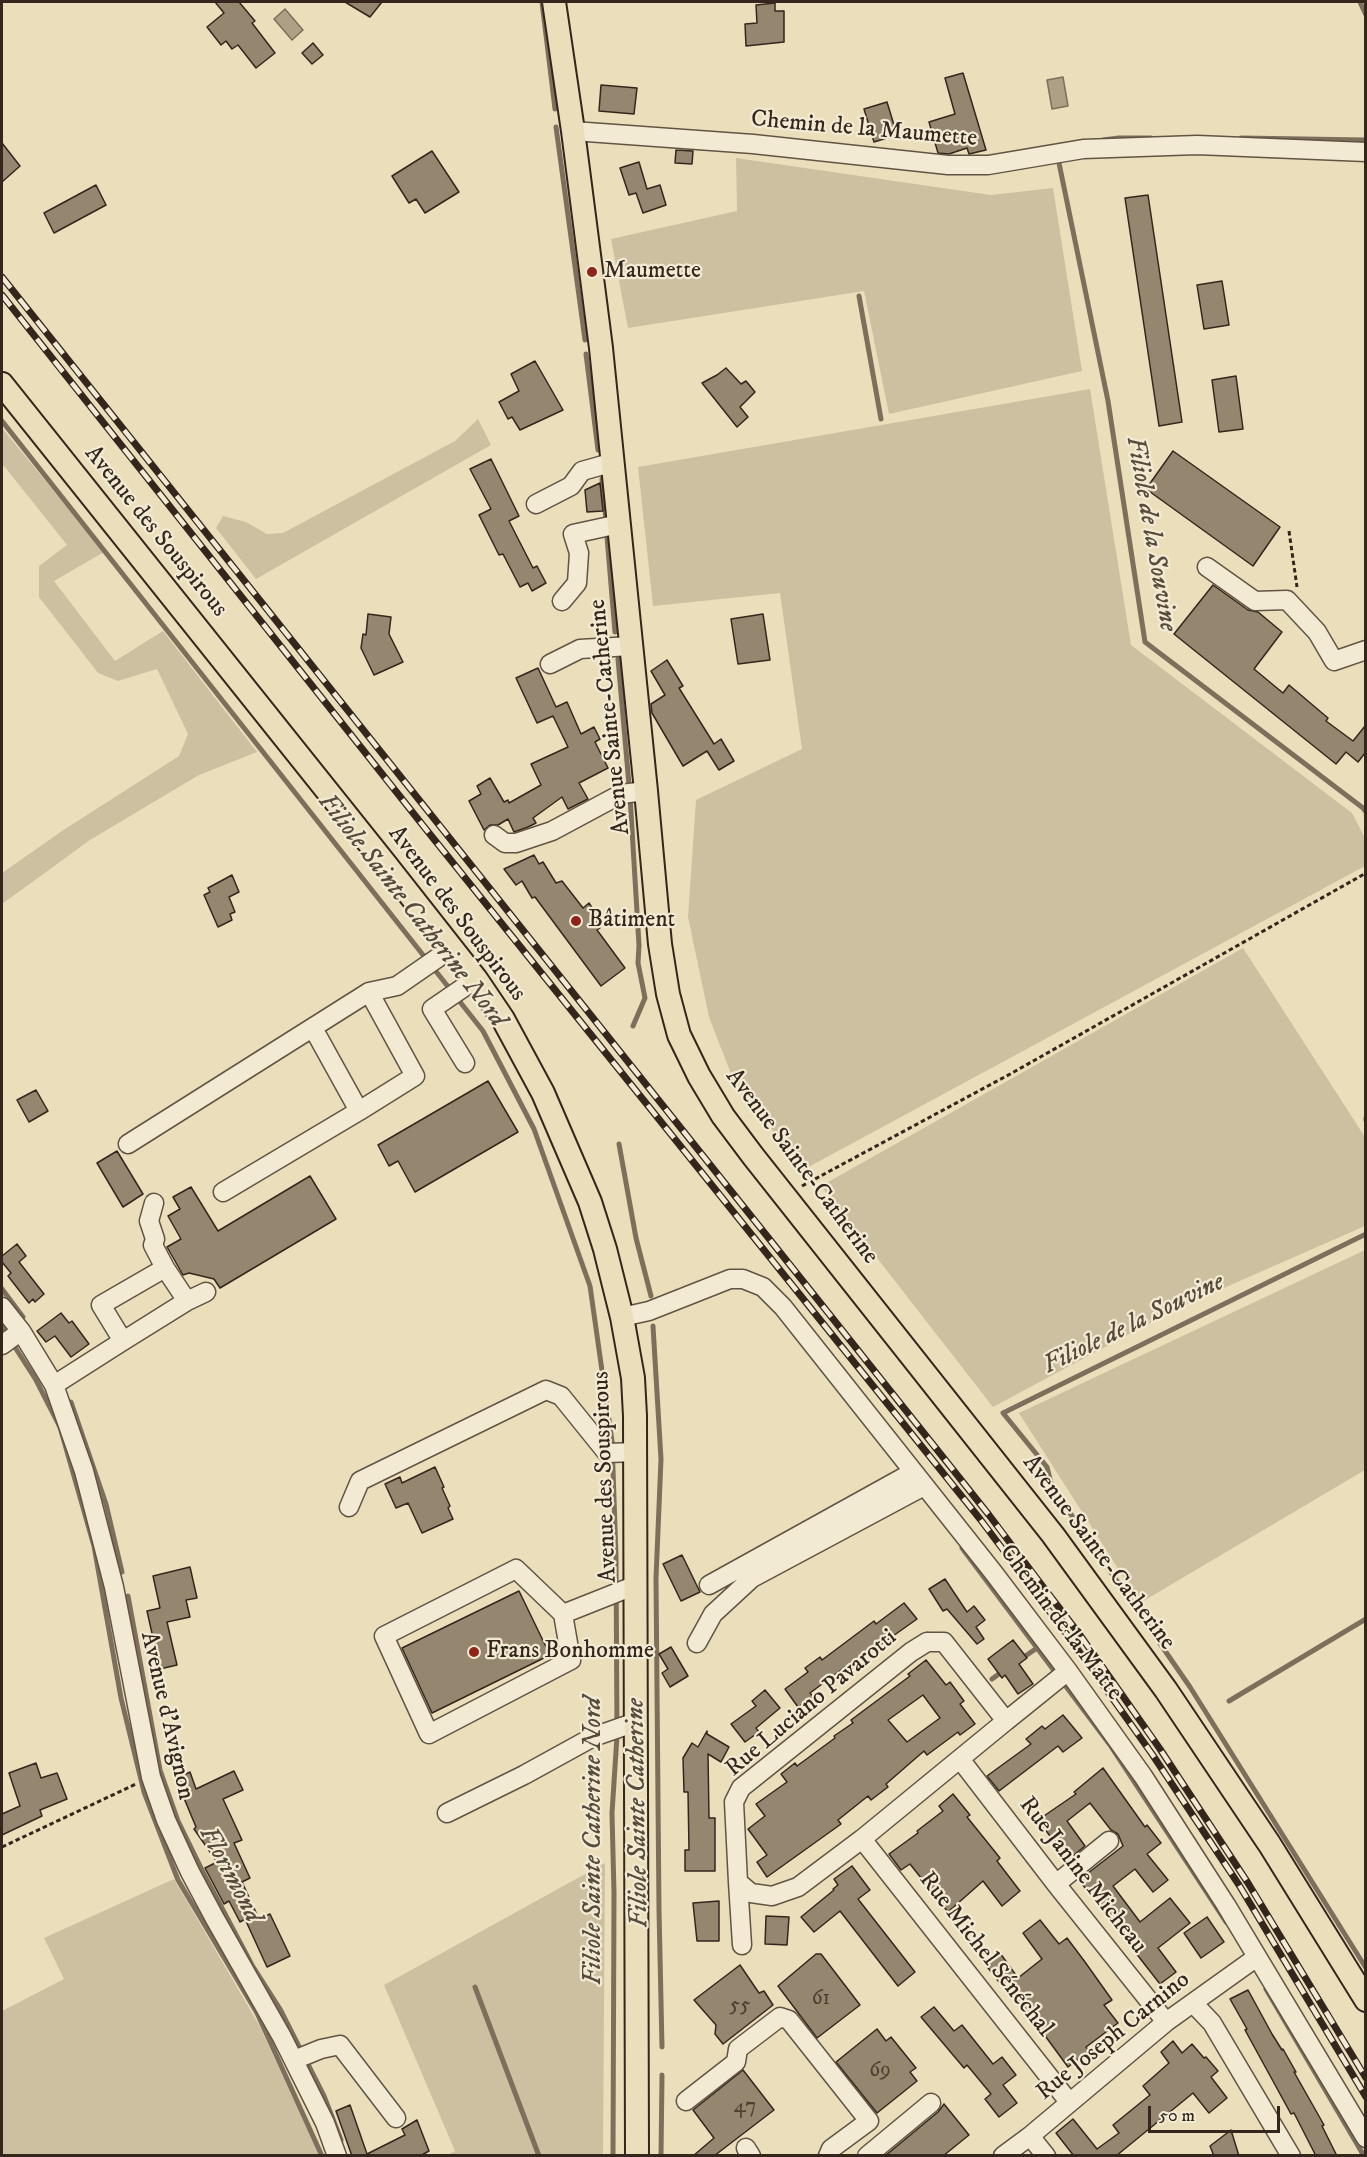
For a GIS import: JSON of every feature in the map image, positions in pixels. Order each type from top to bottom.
[{"type":"main road","name":"Avenue Sainte-Catherine","points":[[554,2],[602,348],[614,462],[631,646],[635,792],[668,994],[679,1035],[699,1076],[723,1116],[1053,1535],[1131,1641],[1211,1755],[1270,1845],[1365,2000]]},
{"type":"main road","name":"Avenue des Souspirous","points":[[2,384],[476,980],[522,1052],[567,1146],[590,1202],[622,1317],[633,1378],[636,1452],[637,2156]]},
{"type":"street","name":"Chemin de la Maumette","points":[[573,131],[753,144],[948,165],[988,165],[1083,149],[1197,145],[1365,152]]},
{"type":"street","points":[[536,504],[571,486],[582,471],[614,462]]},
{"type":"street","points":[[562,601],[577,583],[579,553],[573,534],[620,525]]},
{"type":"street","points":[[1207,567],[1255,601],[1287,600],[1317,632],[1335,661],[1365,651]]},
{"type":"street","points":[[550,664],[580,649],[631,646]]},
{"type":"street","points":[[494,835],[505,843],[525,840],[552,831],[635,792]]},
{"type":"street","points":[[128,1144],[369,992],[397,986],[452,948]]},
{"type":"street","points":[[465,1063],[432,1010],[476,980]]},
{"type":"street","points":[[223,1192],[415,1076],[369,992]]},
{"type":"street","points":[[313,1028],[359,1111]]},
{"type":"street","points":[[154,1203],[149,1221],[155,1239],[153,1245],[187,1301]]},
{"type":"street","points":[[123,1341],[101,1305],[165,1268]]},
{"type":"street","name":"Chemin de la Matte","points":[[622,1317],[649,1311],[730,1279],[743,1279],[763,1287],[783,1307],[1068,1671],[1143,1776],[1226,1905],[1365,2138]]},
{"type":"street","points":[[54,1385],[187,1301],[206,1292]]},
{"type":"street","name":"Avenue d'Avignon","points":[[2,1307],[21,1330],[54,1385],[84,1471],[114,1587],[151,1777],[166,1820],[190,1872],[294,2060],[325,2123],[337,2156]]},
{"type":"street","points":[[2,1345],[21,1330]]},
{"type":"street","points":[[349,1507],[360,1481],[546,1390],[561,1396],[607,1453],[636,1452]]},
{"type":"street","points":[[709,1585],[919,1479]]},
{"type":"street","points":[[697,1643],[713,1614],[752,1578],[919,1479]]},
{"type":"street","points":[[516,1569],[564,1614],[571,1660],[429,1734],[384,1636],[516,1569]]},
{"type":"street","points":[[564,1614],[636,1585]]},
{"type":"street","name":"Rue Luciano Pavarotti","points":[[742,1944],[734,1802],[741,1788],[911,1652],[927,1642],[944,1641],[1006,1721]]},
{"type":"street","points":[[738,1882],[751,1893],[772,1896],[798,1887],[862,1839],[1068,1671]]},
{"type":"street","points":[[447,1813],[524,1775],[593,1737],[636,1722]]},
{"type":"street","name":"Rue Janine Micheau","points":[[960,1759],[1166,2022]]},
{"type":"street","name":"Rue Michel Sénéchal","points":[[862,1839],[1069,2102]]},
{"type":"street","points":[[1056,1884],[1109,1841]]},
{"type":"street","name":"Rue Joseph Carnino","points":[[1003,2156],[1166,2022],[1257,1957]]},
{"type":"street","points":[[1193,2003],[1212,2023],[1291,2156]]},
{"type":"street","points":[[686,2101],[736,2062],[738,2049],[780,2017],[789,2020],[869,2121],[831,2149],[828,2156]]},
{"type":"street","points":[[294,2060],[321,2049],[340,2045],[396,2118]]},
{"type":"street","points":[[867,2156],[932,2103]]},
{"type":"street","points":[[1030,2136],[1046,2156]]},
{"type":"path","points":[[1288,531],[1301,615]]},
{"type":"path","points":[[784,1195],[1012,1074],[1365,873]]},
{"type":"path","points":[[2,1847],[151,1777]]},
{"type":"shaded area","points":[[285,9],[303,30],[292,40],[274,19]]},
{"type":"shaded area","points":[[1063,77],[1068,106],[1052,109],[1047,80]]},
{"type":"shaded area","points":[[736,158],[991,195],[1053,188],[1082,371],[889,414],[864,291],[628,328],[611,239],[737,211]]},
{"type":"shaded area","points":[[1090,389],[1131,645],[1352,813],[1365,838],[1365,866],[803,1170],[733,1079],[709,1017],[688,917],[696,800],[802,749],[780,593],[653,606],[638,467]]},
{"type":"shaded area","points":[[478,419],[491,445],[256,579],[216,528],[223,516],[246,522],[267,534],[283,533],[455,441]]},
{"type":"shaded area","points":[[2,428],[104,552],[54,581],[115,661],[163,631],[257,752],[199,775],[90,840],[2,904],[2,873],[62,831],[179,756],[188,734],[157,669],[118,681],[98,673],[39,597],[39,566],[67,545],[4,466],[2,467]]},
{"type":"shaded area","points":[[1243,948],[1365,1137],[1365,1226],[1176,1309],[993,1407],[821,1186]]},
{"type":"shaded area","points":[[1365,1250],[1365,1470],[1140,1603],[1019,1413]]},
{"type":"shaded area","points":[[605,1863],[603,2155],[448,2155],[455,2151],[384,1985]]},
{"type":"shaded area","points":[[174,1879],[259,2025],[319,2155],[2,2155],[2,2011],[64,1979],[44,1938]]},
{"type":"building","points":[[215,2],[239,2],[255,21],[252,23],[275,53],[256,68],[238,45],[232,49],[226,41],[221,45],[207,27],[224,13]]},
{"type":"building","points":[[345,2],[382,2],[370,17]]},
{"type":"building","points":[[775,3],[775,11],[784,11],[784,42],[746,46],[745,24],[757,23],[756,5]]},
{"type":"building","points":[[313,43],[323,55],[312,64],[302,53]]},
{"type":"building","points":[[963,73],[986,150],[969,154],[967,148],[949,154],[938,153],[929,122],[955,114],[945,78]]},
{"type":"building","points":[[601,85],[637,88],[634,114],[599,111]]},
{"type":"building","points":[[887,102],[897,135],[874,142],[864,109]]},
{"type":"building","points":[[2,143],[20,166],[2,182]]},
{"type":"building","points":[[676,150],[693,151],[692,164],[675,163]]},
{"type":"building","points":[[432,151],[459,192],[425,213],[416,199],[409,203],[392,176]]},
{"type":"building","points":[[639,162],[647,189],[660,185],[666,205],[643,213],[636,193],[629,195],[620,168]]},
{"type":"building","points":[[96,185],[106,205],[54,233],[44,213]]},
{"type":"building","points":[[1148,195],[1182,422],[1159,426],[1125,198]]},
{"type":"building","points":[[1222,281],[1229,325],[1204,329],[1197,285]]},
{"type":"building","points":[[535,361],[563,410],[520,430],[512,417],[508,419],[499,402],[519,391],[511,374]]},
{"type":"building","points":[[726,368],[741,384],[746,381],[755,392],[740,407],[748,417],[737,427],[702,383]]},
{"type":"building","points":[[1236,376],[1243,429],[1219,432],[1212,380]]},
{"type":"building","points":[[1173,451],[1280,527],[1253,566],[1146,489]]},
{"type":"building","points":[[491,459],[519,516],[509,521],[533,568],[537,566],[546,583],[532,591],[528,583],[520,587],[503,554],[499,555],[479,515],[491,509],[470,469]]},
{"type":"building","points":[[600,483],[603,511],[587,512],[585,490]]},
{"type":"building","points":[[1213,585],[1248,610],[1258,612],[1282,632],[1254,669],[1283,693],[1289,685],[1328,718],[1326,721],[1353,741],[1365,726],[1365,753],[1358,762],[1346,752],[1336,764],[1174,634]]},
{"type":"building","points":[[368,614],[391,617],[389,634],[403,662],[374,675],[361,648],[363,634],[366,635]]},
{"type":"building","points":[[763,614],[770,660],[738,664],[731,619]]},
{"type":"building","points":[[667,660],[683,686],[679,688],[714,744],[721,739],[734,761],[719,770],[707,751],[683,766],[652,713],[651,704],[665,695],[651,671]]},
{"type":"building","points":[[538,668],[556,707],[567,702],[581,734],[594,727],[600,739],[595,742],[608,768],[579,783],[588,799],[568,809],[562,797],[533,818],[536,823],[528,827],[514,832],[508,819],[498,825],[490,825],[484,830],[469,801],[481,794],[477,786],[490,778],[504,802],[508,800],[509,803],[541,785],[531,764],[568,747],[553,716],[537,723],[516,678]]},
{"type":"building","points":[[534,855],[539,864],[543,862],[556,883],[562,881],[583,908],[589,903],[600,920],[595,923],[600,928],[597,930],[625,968],[601,986],[535,897],[532,898],[522,881],[516,885],[504,869]]},
{"type":"building","points":[[232,875],[239,892],[229,897],[235,912],[230,914],[232,920],[218,927],[204,895],[210,892],[208,888]]},
{"type":"building","points":[[488,1081],[518,1132],[415,1192],[398,1161],[389,1166],[378,1145]]},
{"type":"building","points":[[36,1090],[48,1111],[29,1122],[17,1100]]},
{"type":"building","points":[[117,1151],[143,1194],[123,1207],[97,1163]]},
{"type":"building","points":[[310,1176],[336,1219],[220,1288],[214,1279],[189,1273],[183,1275],[167,1247],[181,1239],[168,1216],[180,1209],[173,1197],[191,1187],[218,1231]]},
{"type":"building","points":[[17,1244],[26,1256],[19,1262],[44,1294],[35,1302],[33,1299],[29,1303],[8,1276],[11,1273],[2,1262],[2,1256]]},
{"type":"building","points":[[61,1313],[69,1323],[72,1321],[89,1344],[71,1357],[55,1336],[46,1342],[37,1331]]},
{"type":"building","points":[[435,1467],[444,1487],[442,1488],[453,1519],[422,1533],[408,1503],[396,1508],[385,1484],[400,1477],[402,1483]]},
{"type":"building","points":[[682,1555],[700,1592],[681,1601],[663,1564]]},
{"type":"building","points":[[190,1567],[197,1598],[186,1600],[190,1617],[167,1622],[177,1665],[160,1669],[147,1611],[160,1608],[153,1576]]},
{"type":"building","points":[[945,1579],[967,1612],[974,1606],[985,1620],[976,1627],[984,1639],[977,1644],[947,1609],[943,1611],[929,1589]]},
{"type":"building","name":"Frans Bonhomme","points":[[519,1591],[550,1655],[432,1713],[402,1648]]},
{"type":"building","points":[[904,1603],[917,1619],[862,1658],[864,1659],[849,1671],[845,1667],[810,1693],[813,1697],[798,1707],[785,1689],[808,1672],[805,1668],[820,1657],[822,1660],[874,1621],[876,1624]]},
{"type":"building","points":[[1013,1640],[1027,1658],[1019,1664],[1033,1684],[1018,1694],[1005,1675],[1002,1678],[988,1659]]},
{"type":"building","points":[[671,1647],[688,1676],[670,1687],[662,1673],[668,1669],[659,1654]]},
{"type":"building","points":[[926,1660],[946,1685],[950,1682],[964,1701],[960,1704],[975,1724],[960,1735],[958,1732],[927,1755],[924,1751],[886,1784],[888,1787],[871,1800],[868,1796],[838,1820],[841,1824],[767,1877],[757,1862],[767,1855],[748,1829],[765,1816],[756,1804],[787,1782],[781,1774],[795,1763],[797,1766],[835,1738],[834,1736],[853,1723],[851,1720],[910,1676],[908,1674]],"holes":[[[923,1695],[940,1718],[907,1742],[888,1720]]]},
{"type":"building","points":[[765,1690],[780,1708],[756,1728],[759,1732],[745,1742],[731,1724],[756,1706],[752,1701]]},
{"type":"building","points":[[1063,1715],[1082,1738],[1063,1752],[1058,1746],[999,1791],[987,1776],[1031,1744],[1026,1739],[1042,1726],[1045,1729]]},
{"type":"building","points":[[707,1731],[707,1734],[729,1747],[721,1762],[708,1754],[709,1818],[715,1818],[715,1871],[685,1871],[685,1850],[689,1850],[688,1792],[684,1792],[683,1758],[692,1743],[698,1747]]},
{"type":"building","points":[[36,1763],[41,1778],[57,1773],[67,1799],[40,1810],[42,1816],[2,1835],[2,1814],[20,1806],[9,1773]]},
{"type":"building","points":[[1103,1768],[1145,1827],[1147,1825],[1161,1843],[1147,1854],[1168,1880],[1153,1892],[1135,1869],[1113,1886],[1140,1922],[1170,1898],[1190,1923],[1158,1948],[1176,1972],[1160,1984],[1079,1880],[1123,1846],[1118,1834],[1111,1830],[1090,1803],[1067,1821],[1085,1846],[1068,1860],[1038,1820],[1076,1794],[1074,1792]]},
{"type":"building","points":[[234,1771],[243,1790],[223,1799],[242,1840],[234,1843],[250,1878],[242,1882],[259,1919],[270,1914],[290,1956],[267,1967],[245,1919],[240,1922],[229,1901],[224,1904],[205,1868],[217,1862],[194,1829],[196,1827],[176,1779],[190,1772],[196,1789]]},
{"type":"building","points":[[953,1794],[970,1815],[967,1817],[1000,1858],[997,1861],[1020,1891],[1002,1906],[983,1881],[948,1912],[910,1864],[901,1870],[889,1854],[943,1811],[939,1806]]},
{"type":"building","points":[[852,1866],[870,1890],[858,1899],[915,1972],[898,1986],[840,1911],[814,1932],[801,1917],[834,1890],[838,1885],[834,1879]]},
{"type":"building","points":[[719,1901],[719,1941],[697,1941],[693,1903]]},
{"type":"building","points":[[766,1916],[789,1917],[787,1945],[765,1944]]},
{"type":"building","points":[[1207,1917],[1224,1942],[1201,1958],[1184,1933]]},
{"type":"building","points":[[1040,1920],[1059,1944],[1067,1938],[1112,2000],[1104,2005],[1118,2023],[1086,2047],[1089,2051],[1068,2067],[1021,2003],[1002,1980],[999,1982],[985,1964],[1000,1953],[1018,1978],[1042,1959],[1023,1933]]},
{"type":"building","points":[[816,1954],[821,1954],[860,2005],[817,2038],[778,1986]]},
{"type":"building","points":[[740,1965],[759,1993],[764,1991],[773,2005],[723,2044],[715,2034],[716,2025],[694,2000]]},
{"type":"building","points":[[1248,1990],[1296,2072],[1294,2072],[1324,2125],[1322,2126],[1337,2156],[1316,2156],[1294,2113],[1291,2114],[1245,2030],[1247,2029],[1230,1999]]},
{"type":"building","points":[[934,2007],[954,2031],[962,2025],[993,2064],[1002,2057],[1016,2075],[1003,2085],[1017,2103],[999,2117],[985,2099],[991,2094],[967,2065],[964,2068],[921,2017]]},
{"type":"building","points":[[877,2029],[886,2041],[891,2037],[916,2068],[910,2072],[917,2081],[877,2113],[836,2062]]},
{"type":"building","points":[[1173,2041],[1182,2053],[1192,2044],[1204,2058],[1206,2057],[1218,2071],[1211,2077],[1227,2098],[1209,2113],[1193,2093],[1116,2156],[1074,2156],[1056,2133],[1073,2119],[1097,2149],[1119,2133],[1113,2125],[1150,2095],[1143,2086],[1169,2063],[1161,2052]]},
{"type":"building","points":[[743,2070],[774,2110],[714,2156],[693,2156],[714,2138],[693,2110]]},
{"type":"building","points":[[944,2104],[969,2135],[943,2156],[885,2156],[938,2112]]},
{"type":"building","points":[[350,2105],[367,2154],[405,2135],[402,2129],[417,2120],[429,2151],[420,2156],[352,2156],[336,2111]]},
{"type":"building","points":[[1231,2130],[1239,2156],[1214,2156],[1210,2146]]},
{"type":"waterway","name":"Filiole Sainte Catherine","points":[[542,2],[555,109]]},
{"type":"waterway","name":"Filiole de la Souvine","points":[[1360,2],[1366,15]]},
{"type":"waterway","name":"Filiole Sainte Catherine","points":[[556,127],[585,340]]},
{"type":"waterway","name":"Filiole de la Souvine","points":[[1103,140],[1151,138]]},
{"type":"waterway","name":"Filiole de la Souvine","points":[[1241,138],[1366,140]]},
{"type":"waterway","name":"Filiole de la Souvine","points":[[1059,163],[1108,401],[1145,642],[1366,812]]},
{"type":"waterway","points":[[859,296],[881,419]]},
{"type":"waterway","name":"Filiole Sainte Catherine","points":[[586,354],[598,450]]},
{"type":"waterway","name":"Filiole Sainte Catherine Nord","points":[[2,421],[483,1031],[534,1129],[590,1286],[612,1441],[616,1556],[617,1736],[612,1813],[613,2156]]},
{"type":"waterway","name":"Filiole Sainte Catherine","points":[[602,479],[606,520]]},
{"type":"waterway","name":"Filiole Sainte Catherine","points":[[607,537],[615,632]]},
{"type":"waterway","name":"Filiole Sainte Catherine","points":[[618,659],[630,796],[639,945],[638,963],[645,998],[633,1026]]},
{"type":"waterway","name":"Filiole Sainte Catherine","points":[[619,1144],[636,1238],[651,1296]]},
{"type":"waterway","points":[[1366,1234],[1003,1413],[1047,1467],[1052,1487],[1190,1687],[1366,1968]]},
{"type":"waterway","name":"Florimond","points":[[2,1289],[23,1317]]},
{"type":"waterway","name":"Filiole Sainte Catherine","points":[[653,1326],[661,1459],[656,1578],[662,2047]]},
{"type":"waterway","points":[[2,1327],[36,1380],[60,1427],[94,1546],[121,1698],[144,1792],[178,1880],[257,2013],[322,2156]]},
{"type":"waterway","name":"Florimond","points":[[71,1402],[106,1504],[122,1572]]},
{"type":"waterway","name":"Filiole de la Souvine","points":[[962,1548],[1037,1648],[1021,1659]]},
{"type":"waterway","name":"Florimond","points":[[128,1596],[160,1770],[178,1821],[252,1965],[280,2009],[324,2096],[341,2140]]},
{"type":"waterway","points":[[1229,1701],[1366,1619]]},
{"type":"waterway","points":[[1037,1648],[1110,1745],[1226,1922]]},
{"type":"waterway","name":"Filiole de la Souvine","points":[[992,1679],[1003,1671]]},
{"type":"waterway","points":[[475,1987],[539,2156]]},
{"type":"waterway","points":[[1266,1989],[1364,2156]]},
{"type":"waterway","name":"Filiole Sainte Catherine","points":[[661,2156],[662,2075]]},
{"type":"railway","points":[[2,277],[989,1515],[1080,1635],[1160,1749],[1248,1883],[1366,2078]]},
{"type":"railway","points":[[2,295],[425,828],[980,1519],[1071,1640],[1152,1754],[1239,1885],[1366,2097]]},
{"type":"place","name":"Maumette","points":[[592,272]]},
{"type":"place","name":"Bâtiment","points":[[576,921]]},
{"type":"place","name":"Frans Bonhomme","points":[[474,1652]]}]
